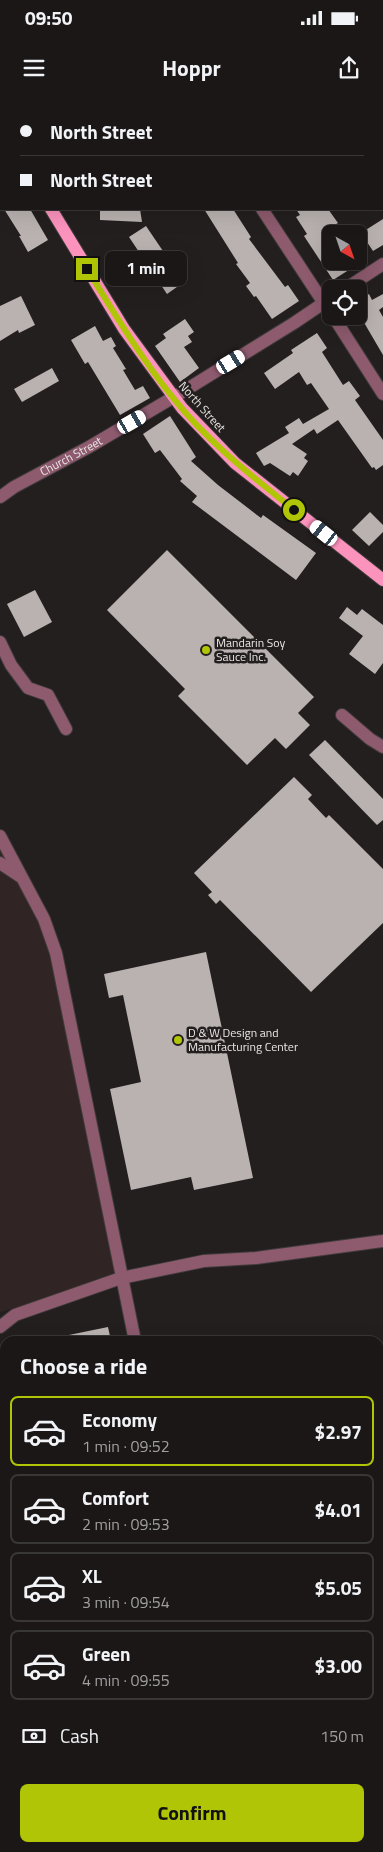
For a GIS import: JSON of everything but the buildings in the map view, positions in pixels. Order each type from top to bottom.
[{"type":"main road","name":"North Street","points":[[51,210],[124,329],[173,398],[235,463],[383,580]]},
{"type":"street","points":[[263,210],[322,293]]},
{"type":"street","points":[[359,280],[383,264]]},
{"type":"street","name":"Church Street","points":[[0,498],[14,487],[89,447],[173,398],[294,324],[322,304]]},
{"type":"street","points":[[338,325],[383,394]]},
{"type":"street","points":[[0,642],[11,665],[28,688],[48,695],[66,729]]},
{"type":"street","points":[[342,715],[370,739],[383,747]]},
{"type":"street","points":[[0,836],[44,919],[56,953],[134,1336]]},
{"type":"street","points":[[0,863],[22,878]]},
{"type":"street","points":[[0,1327],[15,1315],[121,1278],[204,1261],[256,1258],[383,1241]]},
{"type":"shaded area","points":[[0,836],[48,917],[121,1278],[0,1312]]},
{"type":"place","name":"Mandarin Soy Sauce Inc.","points":[[206,650]]},
{"type":"place","name":"D & W Design and Manufacturing Center","points":[[178,1040]]},
{"type":"route","points":[[87,269],[124,329],[173,398],[235,463],[294,510]]}]
